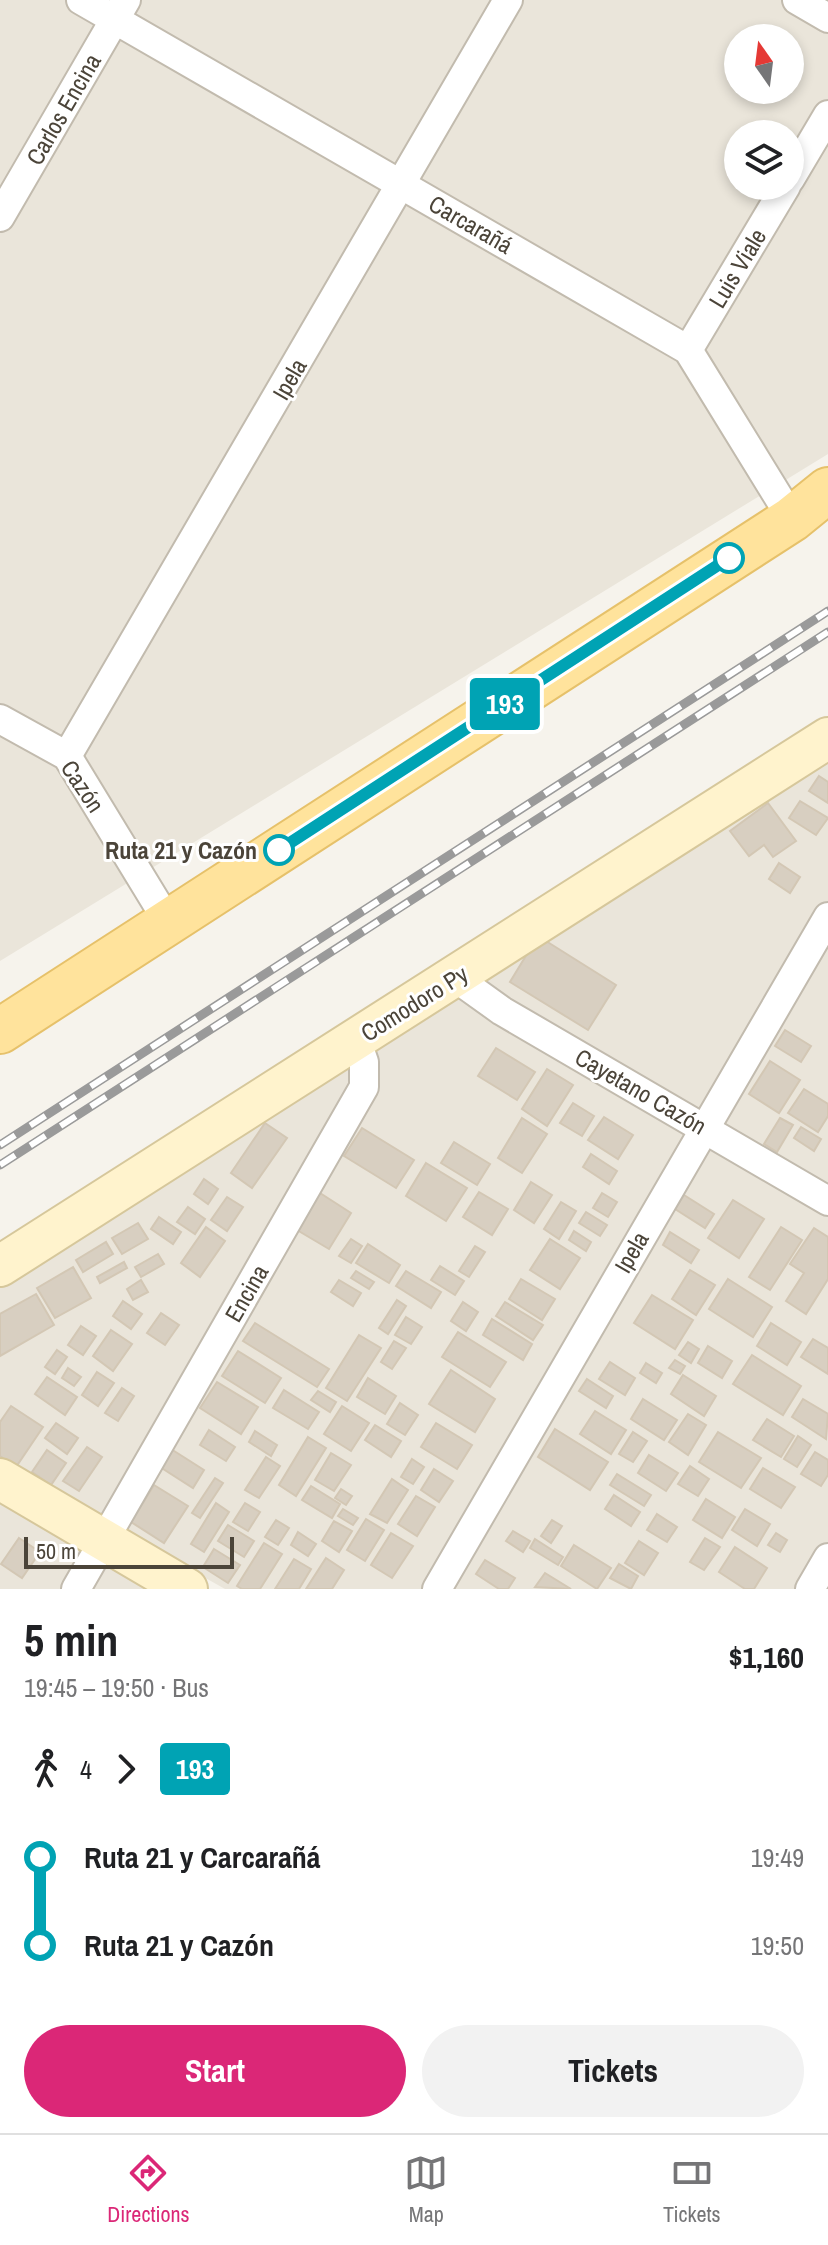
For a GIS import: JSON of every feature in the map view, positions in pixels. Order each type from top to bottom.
[{"type":"main road","points":[[0,1031],[167,920],[810,510],[828,490]]},
{"type":"street","name":"Carcarañá","points":[[81,0],[120,10],[403,184],[688,350],[810,510]]},
{"type":"street","name":"Ipela","points":[[67,756],[508,0]]},
{"type":"street","points":[[797,0],[828,18]]},
{"type":"street","name":"Carlos Encina","points":[[0,217],[120,10]]},
{"type":"street","points":[[804,155],[828,115]]},
{"type":"street","name":"Luis Viale","points":[[688,350],[778,200]]},
{"type":"street","name":"Cazón","points":[[0,719],[67,756],[167,920]]},
{"type":"street","name":"Comodoro Py","points":[[0,1266],[828,738]]},
{"type":"street","name":"Ipela","points":[[437,1589],[703,1127],[828,917]]},
{"type":"street","name":"Cayetano Cazón","points":[[456,978],[502,1011],[828,1201]]},
{"type":"street","name":"Encina","points":[[76,1589],[364,1087],[364,1062],[356,1039]]},
{"type":"street","points":[[0,1479],[187,1589]]},
{"type":"street","points":[[810,1589],[828,1558]]},
{"type":"shaded area","points":[[0,0],[828,0],[828,454],[0,961]]},
{"type":"shaded area","points":[[828,746],[828,1589],[225,1589],[0,1462],[0,1283]]},
{"type":"shaded area","points":[[0,1491],[167,1589],[0,1589]]},
{"type":"building","points":[[819,776],[828,782],[828,803],[809,791]]},
{"type":"building","points":[[800,801],[828,818],[816,835],[789,818]]},
{"type":"building","points":[[768,803],[796,841],[773,857],[764,845],[749,856],[730,831]]},
{"type":"building","points":[[779,863],[800,877],[790,893],[769,879]]},
{"type":"building","points":[[538,936],[616,985],[588,1030],[510,982]]},
{"type":"building","points":[[785,1030],[811,1046],[801,1062],[775,1046]]},
{"type":"building","points":[[496,1048],[535,1072],[517,1100],[478,1076]]},
{"type":"building","points":[[770,1061],[800,1080],[779,1113],[749,1094]]},
{"type":"building","points":[[547,1069],[573,1085],[547,1126],[522,1109]]},
{"type":"building","points":[[804,1089],[828,1104],[828,1116],[818,1132],[788,1113]]},
{"type":"building","points":[[573,1103],[594,1116],[582,1136],[560,1123]]},
{"type":"building","points":[[604,1117],[633,1135],[618,1159],[588,1140]]},
{"type":"building","points":[[522,1118],[547,1134],[522,1173],[498,1158]]},
{"type":"building","points":[[780,1118],[793,1125],[777,1152],[764,1144]]},
{"type":"building","points":[[265,1123],[287,1138],[252,1188],[231,1173]]},
{"type":"building","points":[[801,1127],[821,1139],[814,1151],[794,1138]]},
{"type":"building","points":[[362,1128],[414,1160],[396,1188],[344,1156]]},
{"type":"building","points":[[454,1142],[490,1164],[477,1185],[441,1163]]},
{"type":"building","points":[[591,1154],[617,1171],[609,1184],[583,1167]]},
{"type":"building","points":[[426,1163],[467,1188],[446,1221],[406,1196]]},
{"type":"building","points":[[204,1179],[218,1189],[208,1204],[194,1194]]},
{"type":"building","points":[[531,1182],[552,1195],[534,1223],[514,1210]]},
{"type":"building","points":[[479,1192],[508,1209],[492,1235],[463,1217]]},
{"type":"building","points":[[320,1193],[351,1213],[329,1249],[297,1230]]},
{"type":"building","points":[[602,1193],[617,1202],[608,1217],[593,1208]]},
{"type":"building","points":[[684,1195],[714,1214],[705,1228],[675,1209]]},
{"type":"building","points":[[227,1197],[243,1207],[227,1231],[211,1220]]},
{"type":"building","points":[[733,1200],[764,1219],[739,1258],[708,1238]]},
{"type":"building","points":[[561,1202],[576,1211],[559,1239],[544,1229]]},
{"type":"building","points":[[188,1207],[205,1219],[195,1234],[177,1222]]},
{"type":"building","points":[[586,1212],[607,1225],[600,1236],[579,1223]]},
{"type":"building","points":[[159,1217],[181,1232],[173,1244],[151,1229]]},
{"type":"building","points":[[138,1223],[148,1239],[122,1254],[112,1238]]},
{"type":"building","points":[[206,1227],[225,1241],[200,1277],[181,1263]]},
{"type":"building","points":[[781,1227],[802,1240],[770,1290],[749,1277]]},
{"type":"building","points":[[814,1228],[828,1237],[828,1279],[806,1314],[786,1301],[804,1273],[790,1264]]},
{"type":"building","points":[[574,1231],[591,1242],[586,1251],[569,1240]]},
{"type":"building","points":[[670,1232],[699,1250],[691,1263],[663,1245]]},
{"type":"building","points":[[351,1239],[362,1246],[351,1263],[339,1256]]},
{"type":"building","points":[[550,1239],[580,1258],[560,1289],[530,1270]]},
{"type":"building","points":[[106,1242],[113,1254],[83,1272],[76,1260]]},
{"type":"building","points":[[368,1244],[400,1265],[389,1283],[356,1263]]},
{"type":"building","points":[[475,1246],[485,1252],[469,1277],[459,1271]]},
{"type":"building","points":[[158,1254],[164,1264],[141,1277],[135,1267]]},
{"type":"building","points":[[124,1262],[127,1268],[100,1283],[97,1277]]},
{"type":"building","points":[[440,1266],[464,1281],[455,1295],[431,1280]]},
{"type":"building","points":[[73,1267],[91,1298],[55,1318],[37,1288]]},
{"type":"building","points":[[690,1270],[715,1285],[696,1315],[672,1299]]},
{"type":"building","points":[[356,1271],[374,1282],[369,1289],[351,1278]]},
{"type":"building","points":[[406,1271],[441,1292],[431,1308],[396,1286]]},
{"type":"building","points":[[521,1279],[555,1299],[542,1320],[509,1299]]},
{"type":"building","points":[[728,1279],[772,1307],[753,1337],[709,1309]]},
{"type":"building","points":[[141,1280],[148,1292],[133,1300],[127,1289]]},
{"type":"building","points":[[339,1280],[361,1293],[353,1306],[331,1292]]},
{"type":"building","points":[[36,1294],[54,1325],[0,1356],[0,1314]]},
{"type":"building","points":[[652,1295],[693,1320],[675,1349],[634,1323]]},
{"type":"building","points":[[397,1300],[406,1306],[388,1334],[379,1328]]},
{"type":"building","points":[[123,1301],[142,1314],[131,1329],[113,1316]]},
{"type":"building","points":[[463,1302],[478,1312],[466,1331],[451,1321]]},
{"type":"building","points":[[505,1302],[543,1325],[533,1340],[496,1316]]},
{"type":"building","points":[[161,1313],[179,1325],[165,1345],[147,1333]]},
{"type":"building","points":[[406,1317],[422,1327],[411,1344],[395,1335]]},
{"type":"building","points":[[492,1319],[532,1344],[523,1360],[483,1335]]},
{"type":"building","points":[[255,1323],[329,1369],[317,1387],[243,1341]]},
{"type":"building","points":[[771,1323],[801,1342],[787,1365],[757,1346]]},
{"type":"building","points":[[81,1326],[96,1336],[83,1355],[68,1345]]},
{"type":"building","points":[[111,1330],[132,1344],[113,1371],[93,1356]]},
{"type":"building","points":[[458,1332],[506,1362],[490,1387],[442,1357]]},
{"type":"building","points":[[359,1335],[381,1348],[347,1401],[326,1388]]},
{"type":"building","points":[[813,1339],[828,1348],[828,1374],[801,1357]]},
{"type":"building","points":[[394,1341],[406,1348],[392,1369],[381,1362]]},
{"type":"building","points":[[688,1342],[699,1349],[691,1363],[679,1355]]},
{"type":"building","points":[[708,1346],[732,1361],[722,1378],[698,1363]]},
{"type":"building","points":[[57,1350],[67,1357],[55,1374],[45,1367]]},
{"type":"building","points":[[238,1351],[281,1378],[265,1403],[222,1376]]},
{"type":"building","points":[[752,1355],[801,1386],[783,1415],[733,1384]]},
{"type":"building","points":[[675,1360],[685,1366],[680,1374],[669,1368]]},
{"type":"building","points":[[610,1362],[635,1378],[625,1395],[599,1379]]},
{"type":"building","points":[[646,1363],[662,1373],[656,1383],[640,1373]]},
{"type":"building","points":[[68,1368],[81,1377],[74,1386],[62,1378]]},
{"type":"building","points":[[451,1370],[495,1399],[475,1432],[429,1404]]},
{"type":"building","points":[[97,1372],[114,1383],[98,1406],[82,1395]]},
{"type":"building","points":[[683,1375],[716,1396],[704,1416],[671,1394]]},
{"type":"building","points":[[47,1377],[77,1397],[65,1415],[35,1394]]},
{"type":"building","points":[[368,1378],[396,1396],[385,1414],[357,1397]]},
{"type":"building","points":[[587,1379],[613,1396],[606,1408],[579,1391]]},
{"type":"building","points":[[217,1382],[258,1407],[241,1434],[200,1408]]},
{"type":"building","points":[[122,1388],[134,1396],[118,1421],[105,1413]]},
{"type":"building","points":[[284,1390],[319,1412],[308,1429],[273,1408]]},
{"type":"building","points":[[318,1391],[336,1402],[330,1412],[311,1400]]},
{"type":"building","points":[[643,1399],[677,1420],[664,1440],[631,1419]]},
{"type":"building","points":[[803,1399],[828,1414],[826,1439],[792,1417]]},
{"type":"building","points":[[400,1403],[418,1415],[405,1435],[387,1424]]},
{"type":"building","points":[[11,1406],[43,1427],[16,1467],[0,1456],[0,1422]]},
{"type":"building","points":[[342,1406],[369,1423],[351,1451],[324,1434]]},
{"type":"building","points":[[595,1411],[626,1430],[611,1454],[580,1434]]},
{"type":"building","points":[[688,1414],[706,1425],[688,1455],[669,1442]]},
{"type":"building","points":[[767,1419],[794,1436],[781,1457],[753,1440]]},
{"type":"building","points":[[56,1423],[78,1438],[67,1454],[45,1438]]},
{"type":"building","points":[[436,1423],[472,1445],[457,1469],[421,1447]]},
{"type":"building","points":[[375,1425],[401,1441],[391,1457],[365,1440]]},
{"type":"building","points":[[555,1429],[608,1462],[590,1490],[538,1457]]},
{"type":"building","points":[[209,1430],[235,1447],[226,1461],[200,1445]]},
{"type":"building","points":[[255,1431],[277,1445],[271,1456],[249,1442]]},
{"type":"building","points":[[633,1432],[647,1441],[633,1462],[619,1454]]},
{"type":"building","points":[[718,1432],[761,1458],[741,1488],[699,1462]]},
{"type":"building","points":[[798,1436],[811,1445],[797,1467],[784,1459]]},
{"type":"building","points":[[308,1437],[326,1448],[296,1496],[279,1485]]},
{"type":"building","points":[[87,1447],[102,1457],[79,1491],[63,1481]]},
{"type":"building","points":[[171,1449],[204,1470],[193,1488],[160,1467]]},
{"type":"building","points":[[47,1450],[66,1463],[51,1485],[32,1472]]},
{"type":"building","points":[[815,1452],[828,1460],[828,1475],[821,1486],[801,1474]]},
{"type":"building","points":[[331,1453],[351,1465],[334,1491],[315,1480]]},
{"type":"building","points":[[649,1455],[678,1473],[666,1491],[638,1473]]},
{"type":"building","points":[[266,1457],[280,1466],[259,1498],[245,1490]]},
{"type":"building","points":[[412,1459],[424,1467],[413,1484],[401,1477]]},
{"type":"building","points":[[690,1466],[709,1479],[698,1496],[678,1484]]},
{"type":"building","points":[[763,1468],[795,1487],[781,1508],[750,1489]]},
{"type":"building","points":[[434,1469],[453,1481],[439,1502],[421,1490]]},
{"type":"building","points":[[617,1474],[651,1495],[644,1506],[610,1485]]},
{"type":"building","points":[[215,1478],[223,1483],[200,1518],[192,1513]]},
{"type":"building","points":[[392,1479],[408,1490],[387,1523],[370,1514]]},
{"type":"building","points":[[154,1485],[188,1506],[164,1543],[131,1522]]},
{"type":"building","points":[[311,1486],[340,1504],[332,1518],[302,1500]]},
{"type":"building","points":[[341,1489],[352,1496],[346,1505],[335,1498]]},
{"type":"building","points":[[614,1495],[640,1512],[631,1526],[605,1509]]},
{"type":"building","points":[[416,1496],[435,1507],[417,1536],[398,1524]]},
{"type":"building","points":[[706,1499],[735,1517],[722,1538],[693,1520]]},
{"type":"building","points":[[216,1503],[229,1512],[204,1552],[191,1544]]},
{"type":"building","points":[[245,1503],[260,1512],[248,1531],[233,1522]]},
{"type":"building","points":[[343,1509],[358,1518],[353,1525],[338,1516]]},
{"type":"building","points":[[745,1509],[770,1524],[757,1546],[732,1530]]},
{"type":"building","points":[[657,1514],[677,1527],[667,1542],[647,1530]]},
{"type":"building","points":[[366,1519],[384,1530],[365,1561],[347,1550]]},
{"type":"building","points":[[276,1520],[289,1528],[278,1545],[265,1537]]},
{"type":"building","points":[[552,1520],[562,1526],[551,1543],[541,1536]]},
{"type":"building","points":[[334,1521],[352,1531],[339,1552],[322,1541]]},
{"type":"building","points":[[228,1525],[254,1541],[244,1557],[218,1541]]},
{"type":"building","points":[[513,1531],[530,1541],[523,1552],[506,1541]]},
{"type":"building","points":[[298,1532],[316,1544],[308,1556],[291,1545]]},
{"type":"building","points":[[391,1533],[413,1546],[392,1578],[371,1565]]},
{"type":"building","points":[[776,1533],[787,1540],[780,1552],[768,1545]]},
{"type":"building","points":[[19,1538],[40,1552],[22,1578],[1,1564]]},
{"type":"building","points":[[705,1538],[720,1547],[704,1570],[690,1562]]},
{"type":"building","points":[[535,1539],[563,1557],[558,1565],[530,1548]]},
{"type":"building","points":[[639,1541],[658,1553],[644,1575],[625,1563]]},
{"type":"building","points":[[264,1543],[282,1554],[260,1589],[242,1589],[237,1586]]},
{"type":"building","points":[[574,1545],[611,1568],[597,1589],[561,1566]]},
{"type":"building","points":[[735,1547],[767,1568],[754,1589],[745,1589],[719,1572]]},
{"type":"building","points":[[214,1549],[240,1565],[228,1583],[203,1567]]},
{"type":"building","points":[[326,1558],[344,1570],[332,1589],[306,1589]]},
{"type":"building","points":[[294,1559],[311,1569],[299,1589],[275,1589]]},
{"type":"building","points":[[485,1560],[515,1578],[508,1589],[499,1589],[476,1574]]},
{"type":"building","points":[[619,1564],[638,1576],[631,1589],[610,1578]]},
{"type":"building","points":[[545,1573],[571,1589],[535,1587]]},
{"type":"railway","points":[[0,1145],[828,611]]},
{"type":"railway","points":[[0,1165],[828,632]]},
{"type":"bus line","name":"193","points":[[279,850],[729,558]]},
{"type":"place","name":"Ruta 21 y Cazón","points":[[279,850]]}]
